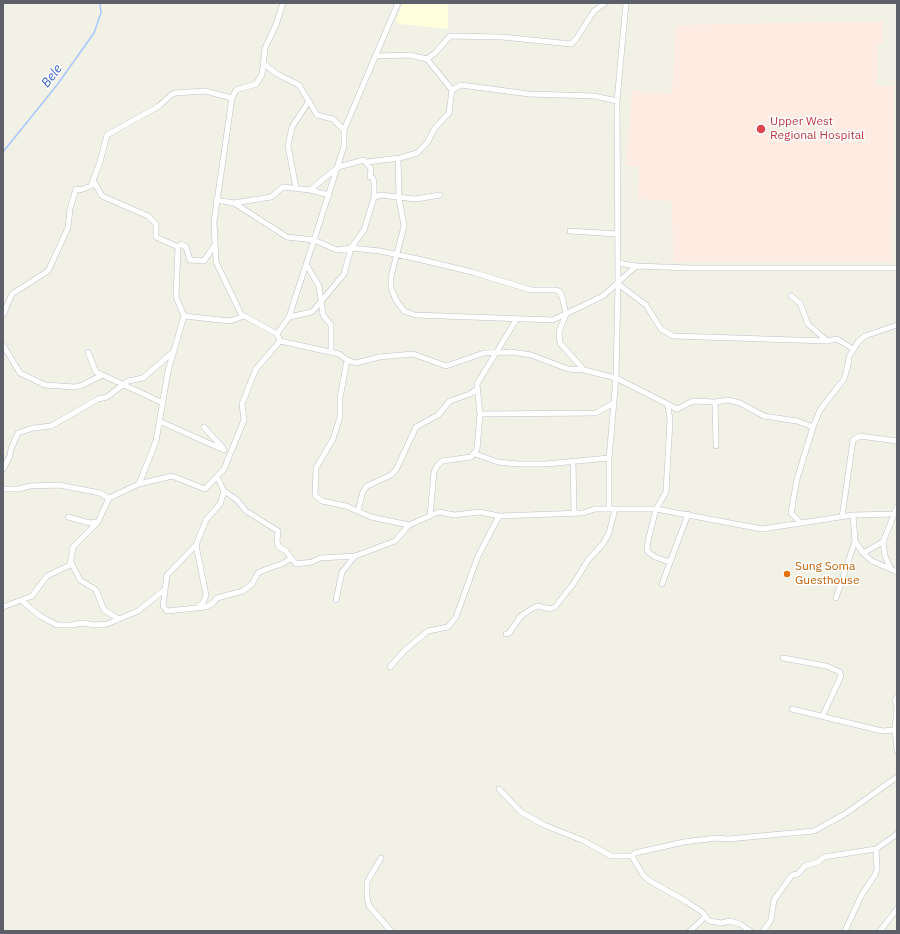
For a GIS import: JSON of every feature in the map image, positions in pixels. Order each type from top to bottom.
[{"type":"street","points":[[280,341],[277,334],[244,316],[230,292],[218,266],[214,222],[232,98],[236,90],[256,84],[262,75],[265,48],[276,25],[283,3]]},
{"type":"street","points":[[277,334],[289,317],[338,167],[344,146],[344,130],[398,3]]},
{"type":"street","points":[[427,59],[435,53],[450,36],[502,37],[571,44],[576,39],[594,11],[605,3]]},
{"type":"street","points":[[609,509],[609,458],[616,378],[618,284],[617,100],[626,3]]},
{"type":"street","points":[[310,190],[338,167],[358,160],[367,162],[398,158],[417,153],[427,143],[435,128],[450,111],[452,90],[427,59],[410,55],[376,56]]},
{"type":"street","points":[[263,63],[277,74],[299,85],[318,116],[333,119],[344,130]]},
{"type":"street","points":[[452,90],[461,85],[529,94],[594,96],[617,100]]},
{"type":"street","points":[[3,316],[12,294],[48,271],[68,228],[70,209],[76,190],[92,186],[107,135],[159,106],[171,94],[176,92],[205,90],[232,98]]},
{"type":"street","points":[[296,188],[288,146],[292,127],[309,101]]},
{"type":"street","points":[[398,158],[399,198],[404,226],[398,256],[391,277],[391,288],[396,300],[404,311],[415,315],[516,320],[553,320],[603,296],[618,284],[636,266]]},
{"type":"street","points":[[289,317],[310,313],[344,274],[352,248],[364,230],[374,198],[374,183],[373,178],[370,177],[371,169],[367,162]]},
{"type":"street","points":[[93,180],[102,196],[148,216],[156,224],[156,237],[178,247],[181,244],[186,247],[190,260],[204,261],[215,245]]},
{"type":"street","points":[[216,200],[234,203],[271,197],[283,188],[310,190],[329,195]]},
{"type":"street","points":[[374,198],[380,195],[416,199],[440,195]]},
{"type":"street","points":[[234,203],[287,236],[314,240],[337,250],[352,248],[380,252],[472,272],[531,290],[556,290],[560,292],[564,300],[566,314],[559,332],[560,343],[584,370]]},
{"type":"street","points":[[570,231],[617,234]]},
{"type":"street","points":[[139,484],[156,441],[174,351],[184,316],[176,297],[178,247]]},
{"type":"street","points":[[618,263],[636,266],[691,268],[897,268]]},
{"type":"street","points":[[306,264],[319,286],[320,303],[323,315],[331,325],[331,352]]},
{"type":"street","points":[[618,284],[646,305],[661,329],[673,336],[827,341],[837,339],[852,349]]},
{"type":"street","points":[[790,296],[800,303],[808,324],[827,341]]},
{"type":"street","points":[[184,316],[230,321],[244,316]]},
{"type":"street","points":[[358,511],[363,491],[367,486],[391,475],[396,470],[416,427],[438,415],[450,401],[470,394],[476,389],[477,384],[516,320]]},
{"type":"street","points":[[801,522],[791,513],[797,480],[820,410],[844,379],[852,349],[865,336],[897,325]]},
{"type":"street","points":[[280,341],[339,354],[347,360],[356,363],[380,357],[413,354],[446,366],[484,353],[512,352],[531,355],[568,369],[584,370],[616,378],[668,406],[677,409],[693,401],[715,402],[728,400],[740,403],[764,416],[798,421],[813,428]]},
{"type":"street","points":[[119,619],[104,610],[96,590],[80,580],[71,562],[71,552],[73,547],[98,522],[103,514],[109,498],[139,484],[164,477],[175,476],[205,489],[224,469],[244,420],[242,404],[256,369],[280,341]]},
{"type":"street","points":[[3,345],[20,373],[45,385],[75,387],[83,385],[102,375]]},
{"type":"street","points":[[3,469],[10,456],[11,449],[18,433],[33,428],[51,426],[98,399],[107,397],[128,381],[143,378],[174,351]]},
{"type":"street","points":[[88,352],[95,371],[163,403]]},
{"type":"street","points":[[347,360],[340,398],[340,417],[333,439],[316,468],[315,495],[322,501],[346,506],[371,517],[409,525]]},
{"type":"street","points":[[430,516],[434,472],[437,466],[442,461],[471,457],[477,450],[480,414],[479,394],[476,389]]},
{"type":"street","points":[[715,402],[716,446]]},
{"type":"street","points":[[480,414],[596,412],[614,403]]},
{"type":"street","points":[[668,406],[670,420],[666,492],[656,509],[647,551],[650,554],[670,562]]},
{"type":"street","points":[[159,421],[224,450]]},
{"type":"street","points":[[204,426],[229,454]]},
{"type":"street","points":[[842,517],[853,440],[860,436],[897,441]]},
{"type":"street","points":[[475,454],[505,463],[546,464],[609,458]]},
{"type":"street","points":[[573,461],[574,513]]},
{"type":"street","points":[[217,477],[224,491],[237,500],[246,511],[278,531],[277,542],[296,564]]},
{"type":"street","points":[[3,489],[59,485],[100,493],[109,498]]},
{"type":"street","points":[[224,491],[220,504],[206,520],[196,544],[167,575],[163,606],[167,611],[206,607],[213,603],[217,598],[243,591],[252,584],[258,574],[284,563],[291,558],[296,564]]},
{"type":"street","points":[[892,569],[885,556],[883,542],[896,514],[897,507]]},
{"type":"street","points":[[296,564],[312,562],[320,558],[355,556],[395,541],[409,525],[439,512],[454,515],[480,512],[499,516],[574,513],[609,509],[656,509],[762,529],[853,515],[896,514]]},
{"type":"street","points":[[506,634],[509,633],[515,622],[521,616],[533,608],[538,606],[550,609],[555,606],[574,583],[591,557],[603,544],[610,533],[615,509]]},
{"type":"street","points":[[662,584],[688,514]]},
{"type":"street","points":[[836,598],[855,541],[853,515]]},
{"type":"street","points":[[390,667],[405,650],[428,631],[448,627],[456,617],[478,556],[499,516]]},
{"type":"street","points":[[68,517],[90,523],[98,522]]},
{"type":"street","points":[[855,541],[872,561],[897,572]]},
{"type":"street","points":[[863,552],[883,542]]},
{"type":"street","points":[[196,544],[206,594],[204,604],[197,608]]},
{"type":"street","points":[[336,600],[342,572],[355,556]]},
{"type":"street","points":[[3,607],[22,601],[36,593],[47,576],[68,567],[71,562]]},
{"type":"street","points":[[22,601],[40,616],[57,625],[82,623],[95,626],[107,624],[138,611],[164,590]]},
{"type":"street","points":[[784,658],[826,666],[840,672],[841,676],[823,715]]},
{"type":"street","points":[[897,696],[895,701],[897,705],[895,730],[897,750]]},
{"type":"street","points":[[792,709],[823,715],[882,731],[895,730]]},
{"type":"street","points":[[499,789],[521,812],[544,825],[584,841],[611,856],[632,856],[636,853],[684,842],[716,838],[728,839],[814,831],[845,814],[897,777]]},
{"type":"street","points":[[763,931],[771,920],[774,900],[792,875],[798,874],[805,866],[818,862],[824,857],[876,849],[897,834]]},
{"type":"street","points":[[845,931],[861,896],[875,875],[877,869],[876,849]]},
{"type":"street","points":[[632,856],[643,875],[650,881],[687,902],[713,922],[730,921],[740,924],[750,931]]},
{"type":"street","points":[[381,858],[367,882],[367,897],[369,906],[391,931]]},
{"type":"street","points":[[880,931],[897,909]]},
{"type":"street","points":[[690,931],[705,916]]},
{"type":"shaded area","points":[[403,3],[448,3],[448,29],[399,24],[396,21]]},
{"type":"shaded area","name":"Upper West Regional Hospital","points":[[883,21],[883,41],[877,48],[877,86],[894,86],[892,262],[673,262],[672,201],[638,199],[639,167],[626,165],[632,91],[672,93],[676,25]]},
{"type":"waterway","name":"Bele","points":[[3,152],[57,85],[94,33],[101,13],[100,3]]},
{"type":"place","name":"Upper West Regional Hospital","points":[[761,129]]},
{"type":"place","name":"Sung Soma Guesthouse","points":[[787,574]]}]
